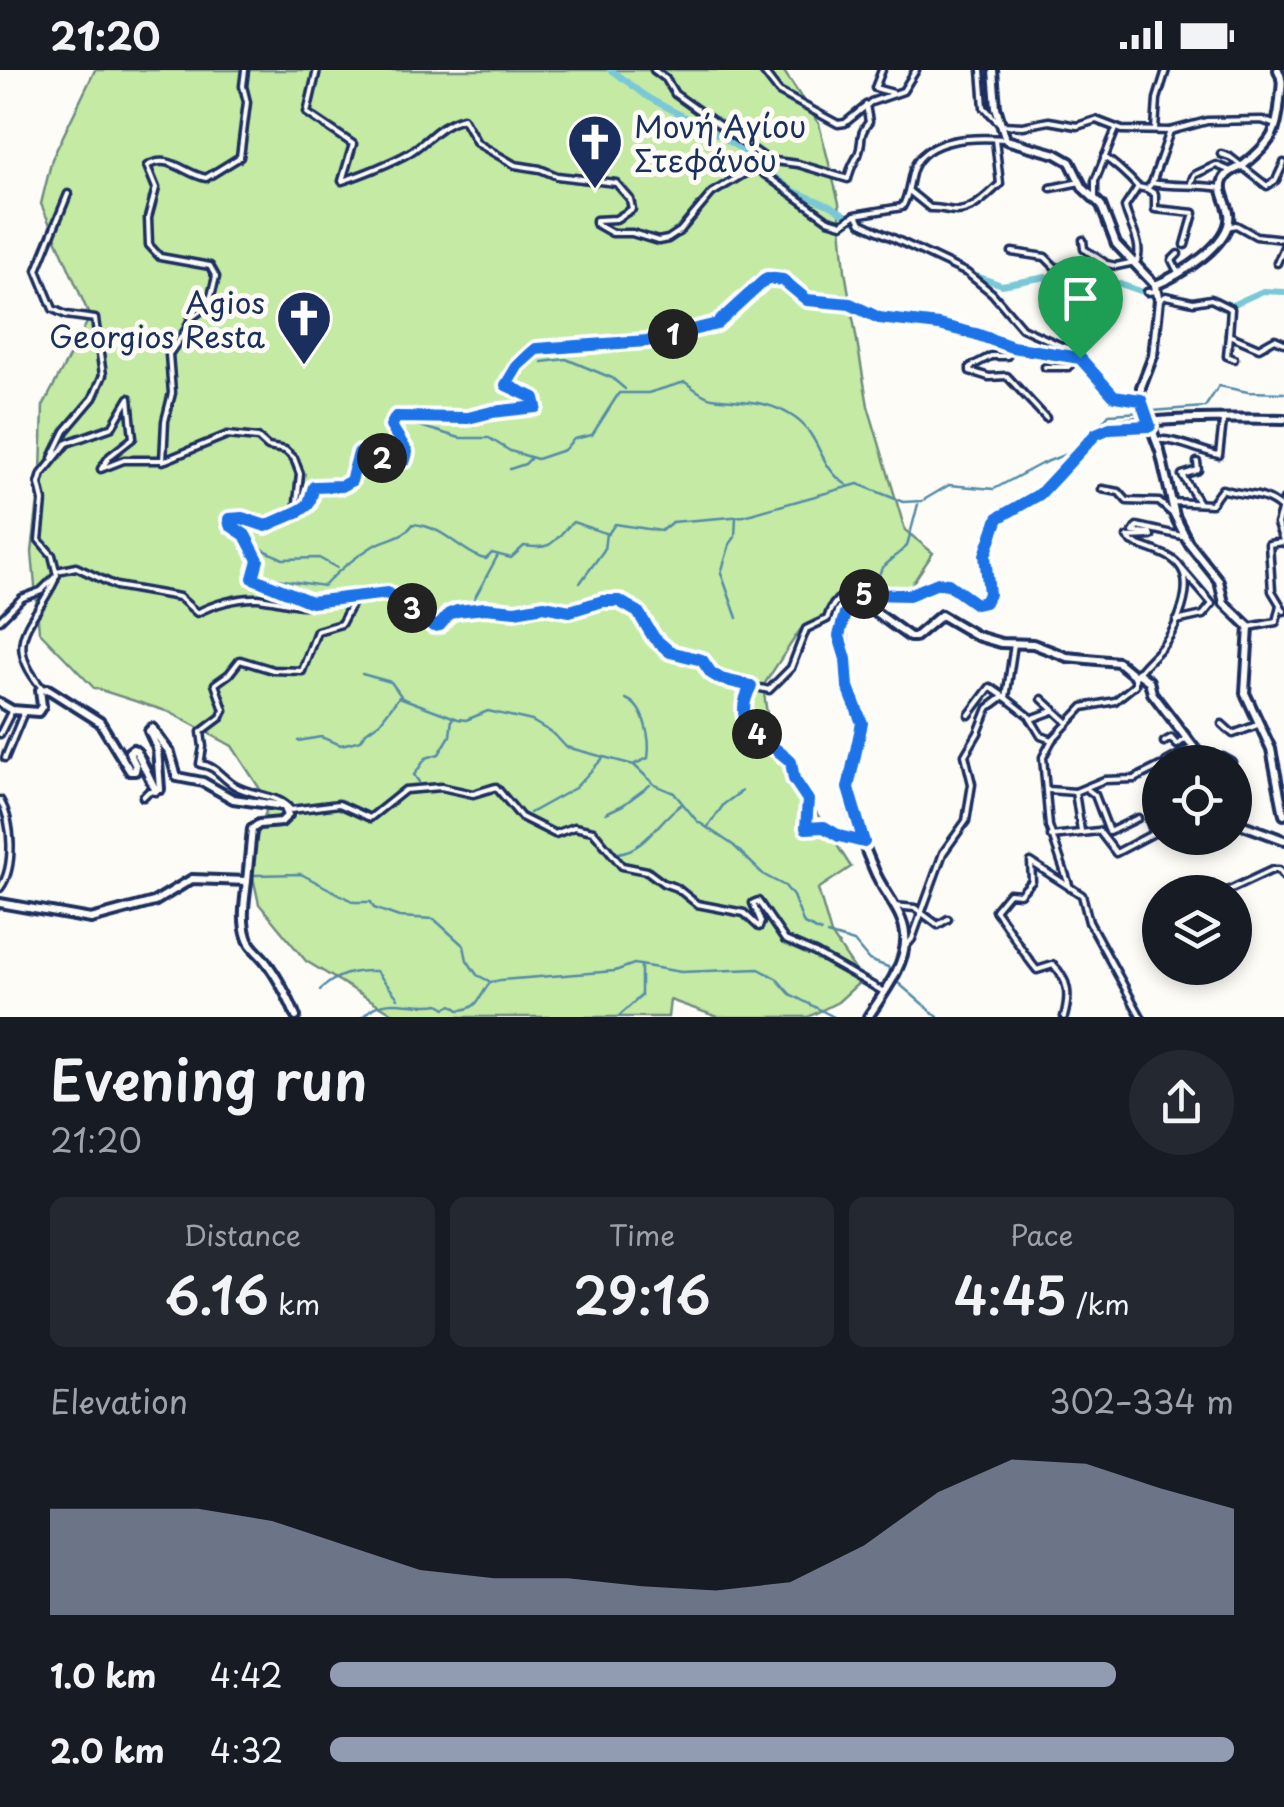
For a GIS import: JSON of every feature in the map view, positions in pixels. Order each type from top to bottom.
[{"type":"main road","points":[[993,70],[1000,125],[1006,140],[1063,157],[1076,169],[1080,182],[1101,205],[1114,241],[1136,262],[1158,294],[1152,366],[1143,380],[1141,400],[1175,516],[1188,542],[1218,581],[1224,604],[1250,627],[1245,690],[1271,749],[1284,815]]},
{"type":"main road","points":[[1158,294],[1202,258],[1228,227],[1224,178],[1242,167],[1279,126],[1283,82],[1278,70]]},
{"type":"main road","points":[[868,1017],[885,993],[905,945],[904,927],[876,875],[847,782],[861,718],[848,687],[839,631],[845,613],[856,598],[872,592],[909,595],[942,583],[973,602],[985,602],[989,594],[985,555],[998,518],[1040,494],[1096,434],[1142,423],[1146,414]]},
{"type":"main road","points":[[1152,431],[1176,422],[1284,418]]},
{"type":"main road","points":[[1119,427],[1152,431],[1176,422]]},
{"type":"main road","points":[[1136,425],[1152,431]]},
{"type":"main road","points":[[856,598],[910,637],[941,616],[977,636],[1033,644],[1067,657],[1118,662],[1148,681],[1152,693],[1193,745]]},
{"type":"main road","points":[[0,703],[12,710],[39,711],[42,688],[51,690],[100,722],[130,772],[136,768],[129,752],[137,752],[153,787],[159,789],[158,754],[151,728],[170,753],[177,777],[203,782],[233,798],[279,804],[290,811],[281,822],[259,824],[252,829],[244,920],[248,941],[266,962],[296,1017]]},
{"type":"main road","points":[[1252,828],[1284,840]]},
{"type":"main road","points":[[0,902],[88,919],[154,902],[192,879],[247,881]]},
{"type":"street","points":[[163,461],[165,421],[172,393],[169,354],[191,318],[205,307],[216,280],[212,266],[160,257],[149,245],[148,224],[156,188],[147,166],[153,162],[174,162],[206,178],[240,157],[247,102],[245,70]]},
{"type":"street","points":[[317,70],[307,112],[353,143],[340,178],[342,182],[399,158],[419,146],[434,130],[463,118],[477,142],[515,165],[562,177],[616,183],[630,199],[632,210],[616,219],[596,220],[596,224],[612,234],[634,233],[660,241],[680,231],[712,192],[766,160]]},
{"type":"street","points":[[654,70],[666,79],[675,94],[766,160],[798,164],[848,179],[850,165],[860,149],[860,134],[869,122],[866,105]]},
{"type":"street","points":[[762,70],[778,92],[802,107],[815,108],[836,124],[845,123],[866,105],[893,93]]},
{"type":"street","points":[[882,70],[875,88],[893,93],[905,90],[916,70]]},
{"type":"street","points":[[982,70],[984,107],[1000,125],[1049,121],[1077,126],[1096,120],[1116,129],[1170,131],[1207,121],[1262,120],[1279,126]]},
{"type":"street","points":[[1155,130],[1157,99],[1166,70]]},
{"type":"street","points":[[1095,198],[1094,184],[1116,129]]},
{"type":"street","points":[[1147,189],[1170,131]]},
{"type":"street","points":[[909,191],[930,208],[954,211],[976,205],[1000,183],[996,139]]},
{"type":"street","points":[[754,165],[828,220],[842,224],[854,217],[900,209],[905,204],[916,164],[932,148],[958,140],[1006,140]]},
{"type":"street","points":[[1221,154],[1269,186],[1284,163]]},
{"type":"street","points":[[1104,157],[1138,187],[1155,194],[1155,209],[1194,213],[1184,245]]},
{"type":"street","points":[[1192,183],[1194,175],[1216,165],[1230,171]]},
{"type":"street","points":[[1051,188],[1080,182]]},
{"type":"street","points":[[1152,183],[1222,188]]},
{"type":"street","points":[[1084,240],[1084,249],[1104,262],[1117,266],[1136,262],[1139,245],[1126,207],[1138,187]]},
{"type":"street","points":[[42,688],[22,661],[22,635],[29,616],[47,596],[57,574],[52,555],[39,537],[43,501],[39,484],[64,431],[93,398],[103,375],[95,319],[53,309],[38,276],[40,258],[68,194]]},
{"type":"street","points":[[854,217],[966,272],[992,293],[1022,328],[1075,352],[1114,396],[1141,400]]},
{"type":"street","points":[[1228,227],[1236,225],[1256,236],[1284,239]]},
{"type":"street","points":[[1277,263],[1284,247]]},
{"type":"street","points":[[1012,252],[1045,257],[1068,272],[1104,262]]},
{"type":"street","points":[[1178,254],[1172,260],[1179,274]]},
{"type":"street","points":[[329,602],[304,600],[256,580],[252,575],[259,562],[248,538],[228,522],[230,518],[266,526],[307,507],[314,487],[348,484],[359,453],[406,460],[406,449],[391,426],[396,417],[468,418],[536,407],[534,398],[506,385],[518,365],[536,349],[647,341],[712,325],[762,281],[777,278],[803,300],[850,304],[879,318],[949,327],[1012,347],[1079,358]]},
{"type":"street","points":[[1147,292],[1193,302],[1209,299],[1229,307],[1232,312],[1227,356],[1234,360]]},
{"type":"street","points":[[1229,336],[1259,348],[1275,339],[1284,343]]},
{"type":"street","points":[[1012,347],[1007,356],[988,357],[970,367],[970,372],[1007,376],[1046,418]]},
{"type":"street","points":[[1046,368],[1068,366],[1079,358]]},
{"type":"street","points":[[51,462],[67,443],[112,428],[130,398],[133,438],[101,468],[126,460],[163,461],[225,435],[257,438],[294,456],[300,474],[296,512]]},
{"type":"street","points":[[1152,431],[1183,446],[1219,455],[1222,421]]},
{"type":"street","points":[[1197,462],[1198,470],[1182,476],[1199,503]]},
{"type":"street","points":[[1102,488],[1118,491],[1127,501],[1158,502],[1175,516]]},
{"type":"street","points":[[1171,502],[1211,504],[1222,490],[1242,496],[1266,496],[1281,508]]},
{"type":"street","points":[[1284,500],[1277,524],[1284,542],[1269,544],[1272,591],[1284,611]]},
{"type":"street","points":[[1176,621],[1203,615],[1212,602],[1172,559],[1127,537],[1150,536],[1132,529],[1151,527],[1179,534],[1188,542]]},
{"type":"street","points":[[0,620],[24,596],[41,591],[57,574],[76,567],[119,587],[179,597],[197,613],[251,598],[307,606],[390,594],[400,604],[417,610],[433,626],[457,611],[515,611],[544,606],[570,611],[603,601],[619,601],[638,612],[654,638],[670,652],[702,660],[721,679],[770,690],[793,664],[804,632],[827,619],[837,599],[859,591],[872,592]]},
{"type":"street","points":[[1070,888],[1052,836],[1044,756],[1067,722],[1086,706],[1118,700],[1135,686],[1137,674],[1166,642],[1176,621],[1186,593],[1182,569]]},
{"type":"street","points":[[356,597],[341,624],[317,632],[302,671],[273,670],[240,660],[214,684],[224,710],[201,732],[200,764],[211,765],[235,786],[284,802],[290,811],[339,804],[370,818],[405,790],[442,787],[472,794],[498,787],[528,822],[553,834],[574,828],[593,832],[620,865],[647,870],[697,904],[739,911],[760,926],[753,903],[758,901],[785,940],[815,952],[885,993]]},
{"type":"street","points":[[1250,627],[1275,622],[1280,605]]},
{"type":"street","points":[[905,945],[910,943],[943,853],[966,821],[972,784],[964,759],[986,713],[1005,697],[1014,644]]},
{"type":"street","points":[[751,686],[742,705],[744,717],[761,740],[791,762],[794,779],[808,800],[806,828],[824,827],[839,836],[864,842]]},
{"type":"street","points":[[969,715],[990,687],[1032,719],[1041,736],[1052,740]]},
{"type":"street","points":[[1042,698],[1067,722]]},
{"type":"street","points":[[0,734],[12,710]]},
{"type":"street","points":[[1032,719],[1053,711]]},
{"type":"street","points":[[4,758],[24,712]]},
{"type":"street","points":[[1222,724],[1234,734],[1260,724]]},
{"type":"street","points":[[1164,742],[1171,738],[1178,745],[1188,737]]},
{"type":"street","points":[[1048,790],[1074,792],[1104,780],[1142,775]]},
{"type":"street","points":[[1088,788],[1095,795],[1109,832],[1138,818]]},
{"type":"street","points":[[143,797],[159,789]]},
{"type":"street","points":[[1074,792],[1081,831]]},
{"type":"street","points":[[0,800],[12,844],[8,852],[8,878],[0,888]]},
{"type":"street","points":[[1052,836],[1100,831],[1117,853],[1142,839]]},
{"type":"street","points":[[1064,1017],[1068,1001],[1064,978],[1053,965],[1042,971],[1036,969],[996,912],[1009,893],[1021,894],[1032,881],[1031,862],[1083,896],[1089,922],[1140,1017]]},
{"type":"street","points":[[1252,879],[1272,870],[1279,870],[1284,878]]},
{"type":"street","points":[[894,906],[911,906],[939,926],[948,919]]},
{"type":"green space","points":[[95,70],[783,70],[819,124],[839,203],[845,271],[868,406],[905,530],[933,553],[910,587],[800,630],[763,686],[771,742],[851,867],[818,889],[831,934],[862,980],[838,1002],[808,1017],[718,1017],[670,1000],[668,1017],[399,1017],[306,961],[259,904],[249,859],[269,803],[232,746],[169,712],[94,688],[39,631],[32,552],[41,474],[43,406],[90,317],[41,204],[52,159]]},
{"type":"waterway","points":[[610,70],[649,98],[717,134],[755,160]]},
{"type":"waterway","points":[[764,169],[792,190],[831,206],[866,227]]},
{"type":"waterway","points":[[923,254],[957,269]]},
{"type":"waterway","points":[[968,273],[1002,285],[1046,277],[1074,287],[1105,282],[1155,296],[1168,294],[1192,300]]},
{"type":"waterway","points":[[1209,298],[1232,305],[1263,291],[1284,292]]},
{"type":"waterway","points":[[542,362],[566,359],[612,378],[625,389]]},
{"type":"waterway","points":[[413,424],[460,438],[489,438],[510,451],[537,459],[564,450],[574,439],[592,435],[619,393],[648,393],[685,382],[709,397],[765,404],[795,418],[804,425],[831,470],[847,485]]},
{"type":"waterway","points":[[1151,411],[1205,407],[1219,386],[1284,393]]},
{"type":"waterway","points":[[1096,430],[1109,414],[1143,412]]},
{"type":"waterway","points":[[263,577],[324,586],[359,555],[401,535],[413,524],[441,533],[481,558],[492,553],[511,558],[524,546],[548,545],[573,522],[608,534],[615,524],[661,531],[672,522],[744,516],[858,484],[903,502],[922,501],[949,485],[994,489],[1069,453]]},
{"type":"waterway","points":[[510,469],[530,459]]},
{"type":"waterway","points":[[878,577],[882,568],[907,546],[918,504]]},
{"type":"waterway","points":[[736,517],[735,537],[721,573],[737,618]]},
{"type":"waterway","points":[[580,583],[604,550],[606,533]]},
{"type":"waterway","points":[[260,548],[283,559],[319,558],[337,568]]},
{"type":"waterway","points":[[456,608],[472,603],[498,555]]},
{"type":"waterway","points":[[362,674],[391,682],[401,696]]},
{"type":"waterway","points":[[298,741],[321,737],[341,745],[361,740],[399,697],[458,719],[466,720],[488,711],[532,721],[554,734],[566,747],[634,765],[655,785],[674,793],[697,821],[733,845],[764,875],[785,886],[804,924],[821,932]]},
{"type":"waterway","points":[[626,699],[638,709],[647,733],[648,758],[635,764]]},
{"type":"waterway","points":[[419,782],[414,775],[426,758],[439,754],[450,736],[452,719]]},
{"type":"waterway","points":[[530,813],[575,788],[604,757]]},
{"type":"waterway","points":[[606,813],[650,785]]},
{"type":"waterway","points":[[708,827],[724,804],[742,791]]},
{"type":"waterway","points":[[618,853],[645,840],[682,804]]},
{"type":"waterway","points":[[254,875],[301,874],[354,902],[371,902],[374,908],[399,917],[434,919],[464,946],[477,975],[489,981]]},
{"type":"waterway","points":[[827,934],[854,942],[869,960],[888,967],[891,973]]},
{"type":"waterway","points":[[362,1017],[375,1007],[391,1003],[466,1009],[475,1004],[491,982],[615,971],[634,964],[681,972],[759,969],[776,978],[790,994],[834,1017]]},
{"type":"waterway","points":[[618,1017],[641,996],[641,966]]},
{"type":"waterway","points":[[320,990],[345,974],[376,971],[398,998]]},
{"type":"waterway","points":[[897,982],[938,1017]]},
{"type":"place","name":"Μονή Αγίου Στεφάνου","points":[[595,191]]},
{"type":"place","name":"Agios Georgios Resta","points":[[304,367]]},
{"type":"route","points":[[767,278],[783,280],[807,300],[850,304],[879,318],[939,325],[1012,347],[1080,358],[1116,398],[1141,400],[1150,426],[1110,428],[1096,434],[1040,494],[998,518],[985,555],[989,594],[985,602],[976,604],[948,584],[938,583],[909,595],[865,594],[853,601],[845,613],[839,636],[848,687],[862,723],[848,773],[848,788],[864,842],[839,836],[824,827],[806,828],[808,800],[794,779],[791,762],[761,740],[744,717],[742,705],[751,686],[721,679],[702,660],[670,652],[654,638],[638,612],[625,603],[603,601],[570,611],[544,606],[515,611],[457,611],[433,626],[417,610],[400,604],[388,593],[311,602],[253,578],[258,560],[247,537],[228,522],[238,518],[269,526],[281,516],[301,511],[307,507],[314,487],[346,486],[351,481],[359,453],[405,460],[407,452],[391,426],[396,417],[468,418],[538,406],[534,398],[506,385],[518,365],[536,349],[647,341],[712,325],[767,278]]}]
